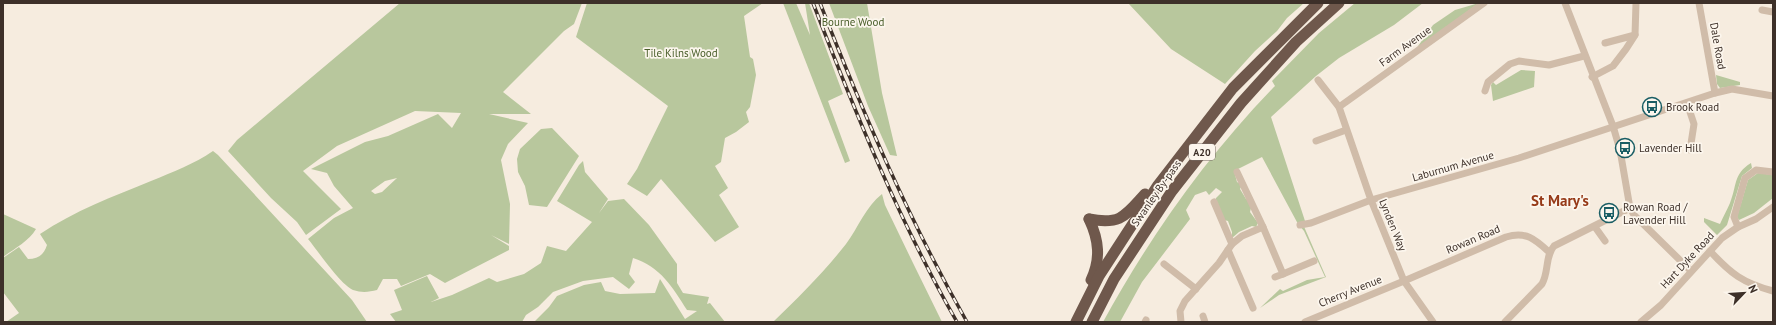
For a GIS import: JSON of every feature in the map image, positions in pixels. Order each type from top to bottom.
[{"type":"highway","name":"Swanley By-pass","points":[[1076,322],[1099,276],[1158,185],[1233,88],[1318,3]]},
{"type":"highway","name":"Swanley By-pass","points":[[1092,322],[1114,279],[1172,191],[1246,98],[1296,42],[1339,3]]},
{"type":"highway","points":[[1070,322],[1095,271],[1098,242],[1089,219],[1106,222],[1126,216],[1196,136]]},
{"type":"street","name":"Farm Avenue","points":[[1339,107],[1484,3]]},
{"type":"street","points":[[1565,3],[1584,56],[1613,126],[1620,150],[1630,208],[1634,215],[1691,271]]},
{"type":"street","points":[[1592,76],[1613,66],[1635,35],[1636,3]]},
{"type":"street","name":"Dale Road","points":[[1699,3],[1715,93]]},
{"type":"street","points":[[1762,10],[1773,12]]},
{"type":"street","points":[[1605,42],[1635,35]]},
{"type":"street","points":[[1485,91],[1488,82],[1510,64],[1519,61],[1549,65],[1584,56]]},
{"type":"street","name":"Lynden Way","points":[[1318,80],[1339,107],[1371,200],[1404,281],[1433,322]]},
{"type":"street","points":[[1613,126],[1715,93],[1732,89],[1773,96]]},
{"type":"street","points":[[1687,102],[1694,124],[1690,150]]},
{"type":"street","name":"Laburnum Avenue","points":[[1300,225],[1311,223],[1371,200],[1519,158],[1613,126]]},
{"type":"street","points":[[1316,141],[1346,130]]},
{"type":"street","points":[[1738,227],[1734,217],[1745,178],[1756,170],[1773,172]]},
{"type":"street","points":[[1237,172],[1283,274]]},
{"type":"street","points":[[1214,202],[1253,308]]},
{"type":"street","name":"Hart Dyke Road","points":[[1641,322],[1661,305],[1722,238],[1738,227],[1756,219],[1773,207]]},
{"type":"street","points":[[1505,322],[1546,278],[1549,252],[1554,246],[1595,227],[1630,208]]},
{"type":"street","points":[[1182,322],[1180,311],[1185,301],[1219,263],[1230,247],[1242,236],[1262,227]]},
{"type":"street","points":[[1595,227],[1605,241]]},
{"type":"street","name":"Rowan Road","points":[[1404,281],[1514,234],[1528,236],[1549,252]]},
{"type":"street","points":[[1710,251],[1743,281],[1773,291]]},
{"type":"street","points":[[1275,277],[1314,261]]},
{"type":"street","points":[[1164,264],[1196,289]]},
{"type":"street","name":"Cherry Avenue","points":[[1309,321],[1404,281]]},
{"type":"green space","points":[[400,3],[582,3],[574,24],[564,31],[503,92],[531,114],[489,114],[528,123],[508,144],[501,160],[510,204],[509,244],[491,235],[509,246],[509,250],[445,283],[430,274],[401,286],[397,279],[383,279],[377,290],[371,291],[356,291],[348,287],[308,239],[334,218],[353,208],[334,186],[327,173],[311,169],[365,142],[388,136],[438,114],[452,128],[461,113],[415,111],[337,146],[303,171],[341,209],[306,235],[297,222],[271,198],[228,151],[237,140]],"holes":[[[397,178],[382,192],[375,194],[371,191],[385,181]]]},
{"type":"green space","name":"Tile Kilns Wood","points":[[587,3],[763,3],[744,16],[750,57],[753,59],[756,75],[750,107],[746,112],[749,122],[725,138],[721,162],[715,166],[728,188],[719,195],[739,227],[715,242],[661,179],[647,196],[627,184],[637,169],[668,106],[576,37]]},
{"type":"green space","points":[[783,3],[796,3],[810,35],[805,3],[809,3],[843,94],[828,101],[850,161],[845,163]]},
{"type":"green space","name":"Bourne Wood","points":[[829,3],[867,3],[882,93],[897,156],[890,155],[868,106]]},
{"type":"green space","points":[[1128,3],[1304,3],[1287,18],[1277,31],[1255,51],[1225,84],[1171,49]]},
{"type":"green space","points":[[1355,3],[1423,3],[1394,25],[1339,58],[1316,76],[1271,117],[1305,221],[1302,222],[1326,277],[1279,295],[1260,308],[1280,289],[1283,291],[1307,280],[1325,277],[1304,231],[1298,224],[1262,157],[1234,171],[1237,182],[1242,185],[1240,189],[1246,199],[1249,200],[1251,208],[1250,212],[1258,223],[1256,227],[1252,226],[1239,232],[1232,238],[1232,232],[1228,221],[1224,220],[1216,202],[1216,198],[1222,192],[1216,188],[1209,195],[1206,191],[1195,195],[1186,210],[1190,219],[1142,282],[1120,322],[1103,322],[1140,259],[1181,198],[1226,140],[1275,86],[1272,81],[1319,33]]},
{"type":"green space","points":[[1479,3],[1416,49],[1433,25],[1455,10]]},
{"type":"green space","points":[[1521,70],[1535,71],[1534,87],[1493,101],[1491,85],[1493,82],[1496,85]]},
{"type":"green space","points":[[1716,75],[1740,82],[1740,85],[1720,88],[1717,84]]},
{"type":"green space","points":[[552,128],[579,156],[547,207],[529,205],[525,186],[518,172],[517,159],[520,149],[541,129]]},
{"type":"green space","points":[[213,151],[352,300],[367,322],[6,322],[19,313],[3,292],[3,258],[19,247],[28,259],[38,257],[42,254],[47,245],[40,234],[66,218],[94,204],[183,168]]},
{"type":"green space","points":[[583,161],[585,172],[608,199],[599,213],[608,201],[624,199],[649,225],[677,264],[677,283],[683,293],[709,297],[707,304],[710,303],[725,322],[534,322],[549,307],[557,296],[584,285],[601,282],[605,291],[620,294],[655,293],[660,279],[685,319],[697,311],[687,310],[671,286],[658,272],[651,266],[633,258],[629,274],[635,282],[629,289],[613,277],[583,281],[553,292],[538,307],[526,315],[522,322],[396,322],[390,314],[402,310],[394,290],[427,276],[439,298],[431,302],[452,295],[489,278],[497,282],[524,274],[541,263],[547,246],[566,251],[592,222],[557,201]]},
{"type":"green space","points":[[1751,163],[1752,168],[1742,176],[1727,225],[1717,235],[1704,222],[1704,218],[1720,224],[1730,203],[1738,176],[1745,167]]},
{"type":"green space","points":[[1758,173],[1773,175],[1773,198],[1754,213],[1739,220],[1737,217],[1748,180]]},
{"type":"green space","points":[[882,194],[885,205],[942,322],[773,322],[811,284],[838,254],[871,205]]},
{"type":"green space","points":[[3,214],[36,229],[25,241],[3,257]]},
{"type":"railway","points":[[813,3],[879,166],[916,245],[957,322]]},
{"type":"railway","points":[[820,3],[888,166],[926,245],[967,322]]},
{"type":"place","name":"Brook Road","points":[[1652,107]]},
{"type":"place","name":"Lavender Hill","points":[[1625,148]]},
{"type":"place","name":"Rowan Road / Lavender Hill","points":[[1609,213]]},
{"type":"district","name":"St Mary's","points":[[1560,200]]}]
